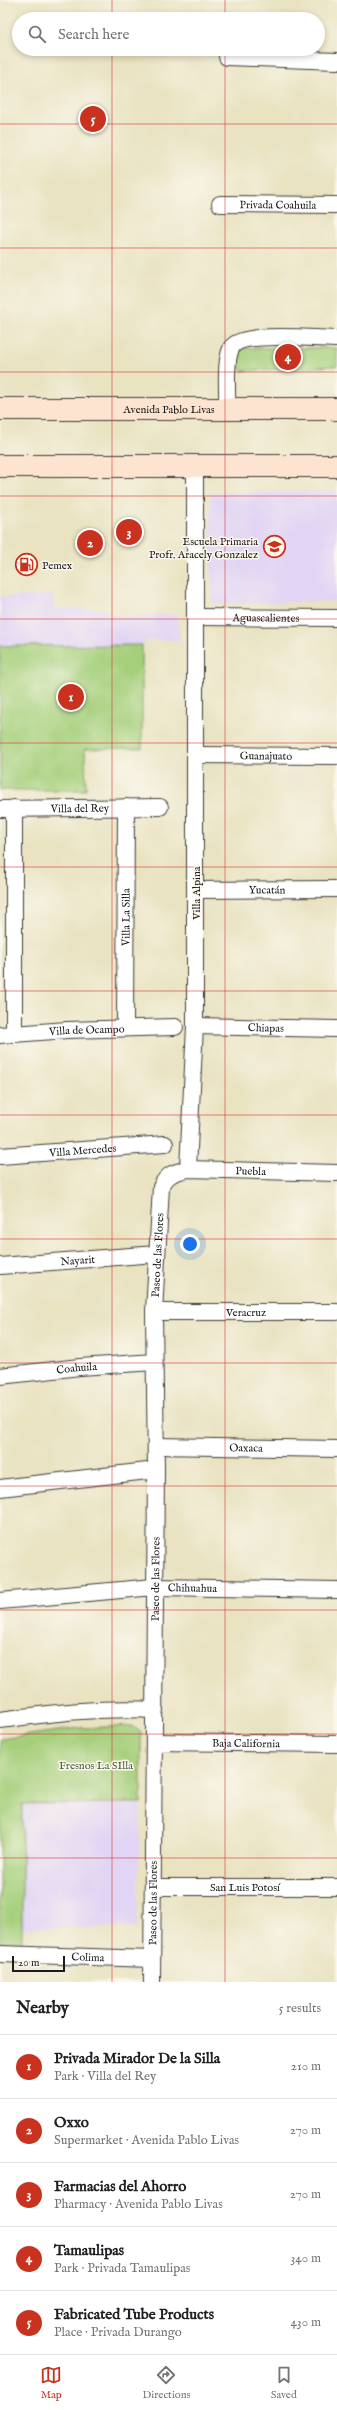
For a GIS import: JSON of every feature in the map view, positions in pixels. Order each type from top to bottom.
[{"type":"main road","name":"Avenida Pablo Livas","points":[[0,409],[228,408],[337,410]]},
{"type":"main road","points":[[0,466],[337,466]]},
{"type":"street","points":[[227,57],[337,61]]},
{"type":"street","name":"Privada Coahuila","points":[[220,204],[337,204]]},
{"type":"street","points":[[228,408],[230,354],[232,346],[240,340],[275,338],[337,339]]},
{"type":"street","name":"Villa Alpina","points":[[188,1169],[195,1026],[195,466]]},
{"type":"street","name":"Aguascalientes","points":[[195,618],[337,618]]},
{"type":"street","name":"Guanajuato","points":[[196,755],[337,756]]},
{"type":"street","name":"Villa La Silla","points":[[125,1028],[126,807]]},
{"type":"street","name":"Villa del Rey","points":[[7,808],[160,807]]},
{"type":"street","points":[[7,808],[7,1035]]},
{"type":"street","name":"Yucatán","points":[[196,890],[337,889]]},
{"type":"street","name":"Chiapas","points":[[195,1026],[337,1029]]},
{"type":"street","name":"Villa de Ocampo","points":[[7,1035],[125,1028],[174,1027]]},
{"type":"street","name":"Villa Mercedes","points":[[0,1156],[166,1144]]},
{"type":"street","name":"Puebla","points":[[166,1177],[175,1171],[188,1169],[337,1173]]},
{"type":"street","name":"Paseo de las Flores","points":[[152,1982],[156,1470],[154,1312],[160,1187],[166,1177]]},
{"type":"street","name":"Nayarit","points":[[0,1266],[156,1254]]},
{"type":"street","name":"Veracruz","points":[[154,1312],[337,1312]]},
{"type":"street","name":"Coahuila","points":[[0,1376],[80,1367],[154,1362]]},
{"type":"street","name":"Oaxaca","points":[[156,1446],[337,1449]]},
{"type":"street","points":[[0,1488],[156,1470]]},
{"type":"street","name":"Chihuahua","points":[[0,1601],[154,1587],[337,1590]]},
{"type":"street","points":[[0,1720],[86,1709],[121,1708],[155,1710]]},
{"type":"street","name":"Baja California","points":[[155,1742],[337,1744]]},
{"type":"street","name":"San Luis Potosí","points":[[153,1887],[337,1887]]},
{"type":"street","name":"Colima","points":[[0,1954],[152,1959]]},
{"type":"shaded area","name":"Escuela Primaria Profr. Aracely Gonzalez","points":[[337,491],[337,601],[212,604],[210,493]]},
{"type":"shaded area","points":[[53,595],[54,608],[105,609],[106,616],[177,614],[180,640],[147,640],[141,645],[0,645],[0,597]]},
{"type":"shaded area","points":[[141,1803],[137,1927],[22,1928],[22,1804]]},
{"type":"green space","points":[[240,348],[337,348],[337,366],[242,371],[239,368]]},
{"type":"green space","points":[[142,645],[142,748],[85,749],[86,790],[0,790],[0,646]]},
{"type":"green space","name":"Fresnos La SIlla","points":[[133,1726],[141,1733],[141,1803],[22,1804],[22,1950],[0,1947],[0,1739],[80,1728]]},
{"type":"place","name":"Fabricated Tube Products","points":[[93,119]]},
{"type":"place","name":"Tamaulipas","points":[[288,357]]},
{"type":"place","name":"Farmacias del Ahorro","points":[[129,532]]},
{"type":"place","name":"Oxxo","points":[[90,543]]},
{"type":"place","name":"Escuela Primaria Profr. Aracely Gonzalez","points":[[274,547]]},
{"type":"place","name":"Pemex","points":[[26,565]]},
{"type":"place","name":"Privada Mirador De la Silla","points":[[71,697]]}]
